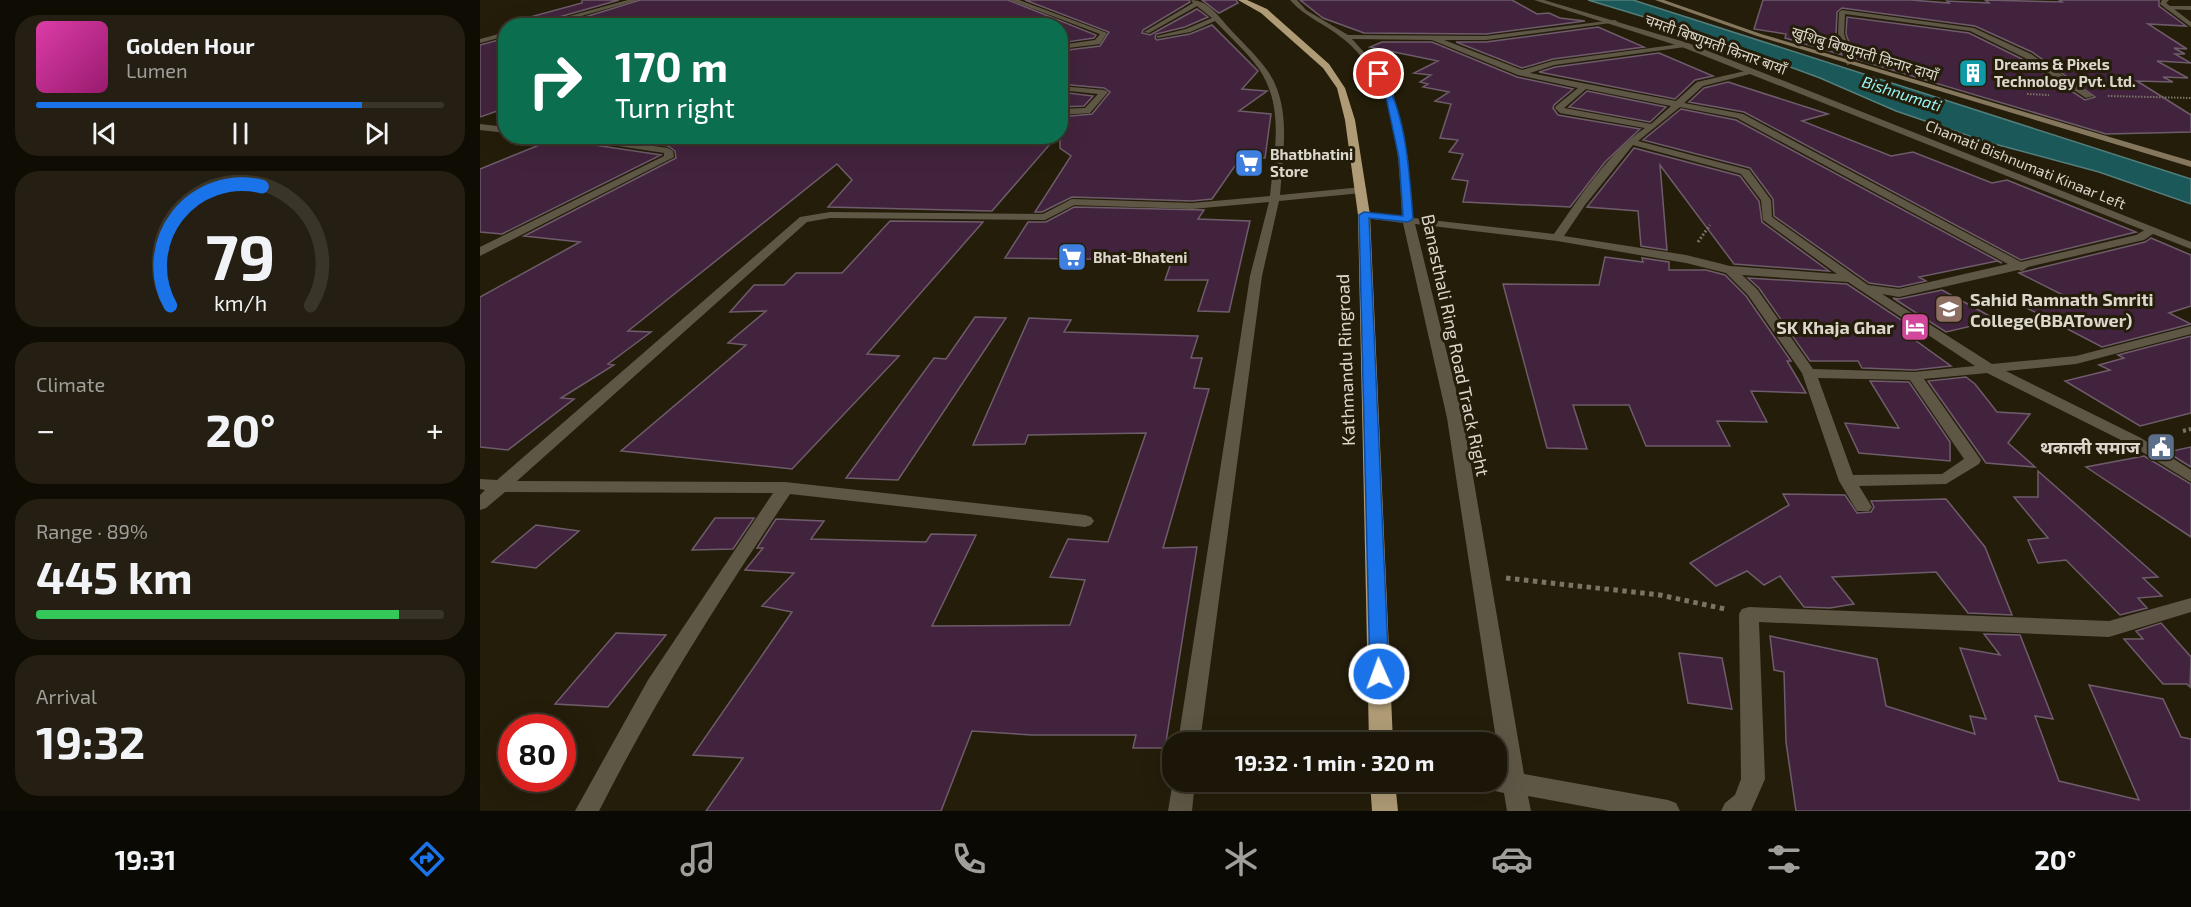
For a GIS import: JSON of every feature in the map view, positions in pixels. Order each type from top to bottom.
[{"type":"highway","name":"Kathmandu Ringroad","points":[[1241,0],[1260,6],[1326,66],[1341,88],[1350,120],[1364,215],[1382,732]]},
{"type":"highway","points":[[1383,792],[1384,811]]},
{"type":"main road","name":"खुशिबु बिष्णुमती किनार दायाँ","points":[[1658,0],[1850,63],[2191,164]]},
{"type":"street","points":[[566,18],[635,0]]},
{"type":"street","points":[[1013,0],[1063,18]]},
{"type":"street","name":"Banasthali Ring Road Track Right","points":[[1293,0],[1304,10],[1346,37],[1379,74],[1389,92],[1404,158],[1408,219],[1455,418],[1482,575],[1499,732]]},
{"type":"street","name":"चमती बिष्णुमती किनार बायाँ","points":[[1536,0],[1616,22],[1685,45],[1849,110]]},
{"type":"street","points":[[1147,32],[1195,2],[1208,8],[1262,68],[1277,101],[1281,118],[1275,197],[1256,276],[1190,732]]},
{"type":"street","points":[[2166,3],[2191,8]]},
{"type":"street","points":[[2166,3],[2182,20],[2191,23]]},
{"type":"street","points":[[1850,63],[1841,34],[1842,12],[1972,29],[2028,56],[2089,96]]},
{"type":"street","points":[[1159,38],[1188,32],[1217,18]]},
{"type":"street","points":[[1068,20],[1104,33],[1097,42],[1068,46]]},
{"type":"street","points":[[1346,37],[1507,36],[1539,30],[1616,22]]},
{"type":"street","points":[[480,41],[498,36]]},
{"type":"street","points":[[1434,38],[1521,72],[1583,87],[1740,116],[1761,125],[2022,267]]},
{"type":"street","points":[[1521,72],[1553,63],[1685,45]]},
{"type":"street","points":[[1557,238],[1581,203],[1631,142],[1653,127],[1701,84],[1751,71]]},
{"type":"street","points":[[1583,87],[1559,108],[1563,111],[1653,127]]},
{"type":"street","points":[[1068,89],[1104,92],[1087,111],[1068,112]]},
{"type":"street","name":"Chamati Bishnumati Kinaar Left","points":[[1849,110],[2191,246]]},
{"type":"street","points":[[480,127],[498,129]]},
{"type":"street","points":[[1631,142],[1745,172],[1766,200],[1767,218],[1856,282],[1988,368],[2135,441],[2191,477]]},
{"type":"street","points":[[480,252],[669,157],[669,151],[616,144]]},
{"type":"street","points":[[480,504],[804,219],[830,214],[1045,217],[1072,202],[1192,206],[1362,190]]},
{"type":"street","points":[[1364,215],[1557,238],[1686,259],[1730,270],[1856,282],[1899,293],[2022,267],[2140,238],[2152,230]]},
{"type":"street","points":[[1730,270],[1753,292],[1809,373],[1847,481],[1863,507]]},
{"type":"street","points":[[1809,373],[1914,376],[2076,360],[2191,330]]},
{"type":"street","points":[[1847,481],[1946,479],[1973,460],[1914,376]]},
{"type":"street","points":[[480,484],[785,488],[1085,521]]},
{"type":"street","points":[[587,811],[606,773],[712,595],[785,488]]},
{"type":"street","points":[[1733,811],[1744,802],[1753,779],[1749,614],[2109,629],[2191,605]]},
{"type":"street","points":[[1507,782],[1668,811]]},
{"type":"street","name":"Banasthali Ring Road Track Right","points":[[1507,786],[1519,811]]},
{"type":"street","points":[[1180,811],[1183,792]]},
{"type":"path","points":[[2183,431],[2191,429]]},
{"type":"path","points":[[1482,575],[1660,596],[1749,614]]},
{"type":"water","name":"Bishnumati","points":[[1588,0],[1633,0],[2191,179],[2191,204],[2099,172],[1987,142],[1896,111],[1820,78],[1704,35]]},
{"type":"building","points":[[582,0],[619,0],[556,18],[530,18],[530,17],[582,3]]},
{"type":"building","points":[[640,0],[1008,0],[1053,18],[582,18]]},
{"type":"building","points":[[1025,0],[1189,0],[1190,2],[1143,30],[1142,33],[1150,35],[1197,9],[1208,17],[1185,27],[1156,34],[1155,38],[1157,40],[1190,34],[1212,25],[1258,71],[1242,89],[1267,91],[1239,111],[1271,114],[1265,158],[1241,157],[1212,199],[1192,201],[1072,197],[1042,212],[1035,212],[1071,156],[1060,148],[1060,144],[1068,144],[1068,116],[1092,114],[1110,92],[1104,88],[1068,85],[1068,50],[1100,46],[1109,32]]},
{"type":"building","points":[[1202,0],[1236,0],[1238,3],[1219,13]]},
{"type":"building","points":[[1300,0],[1512,0],[1537,14],[1549,13],[1560,18],[1585,21],[1486,34],[1364,33],[1323,18]]},
{"type":"building","points":[[1763,0],[1911,0],[1989,3],[1985,0],[2062,2],[2059,0],[2159,0],[2159,6],[2186,26],[2148,24],[2187,49],[2174,48],[2185,54],[2175,54],[2191,63],[2157,61],[2188,78],[2163,77],[2173,82],[2137,81],[2191,115],[2191,132],[2106,134],[1855,59],[1846,34],[1847,17],[1969,33],[2024,60],[2085,100],[2095,97],[2032,52],[1975,26],[1842,8],[1837,12],[1836,34],[1842,55],[1785,38],[1786,34],[1754,29]]},
{"type":"building","points":[[1068,24],[1096,35],[1094,38],[1068,42]]},
{"type":"building","points":[[1598,27],[1644,47],[1553,59],[1522,68],[1456,42],[1486,42]]},
{"type":"building","points":[[498,40],[498,111],[480,117],[480,45]]},
{"type":"building","points":[[1382,42],[1432,42],[1517,77],[1573,89],[1554,105],[1553,108],[1558,115],[1640,129],[1605,162],[1570,207],[1463,202],[1468,181],[1452,179],[1463,154],[1449,152],[1458,140],[1440,138],[1451,104],[1435,101],[1449,92],[1423,87],[1428,84],[1420,82],[1431,75],[1414,73],[1438,61],[1370,47]]},
{"type":"building","points":[[1659,53],[1713,76],[1695,80],[1675,99],[1539,72],[1555,67]]},
{"type":"building","points":[[1728,82],[1828,114],[1802,121],[1891,156],[1913,152],[1992,183],[2007,180],[2136,232],[2021,260],[1744,112],[1689,102],[1704,88]]},
{"type":"building","points":[[1587,91],[1666,107],[1650,122],[1569,107]]},
{"type":"building","points":[[1068,93],[1093,96],[1084,106],[1068,107]]},
{"type":"building","points":[[1681,109],[1736,120],[2002,263],[1997,261],[1919,277],[1926,281],[1899,287],[1869,283],[1774,216],[1773,199],[1750,168],[1643,140]]},
{"type":"building","points":[[542,144],[587,144],[661,155],[502,234],[480,232],[480,169]]},
{"type":"building","points":[[654,144],[1050,144],[992,211],[828,207],[852,180],[837,164],[628,331],[651,332],[608,364],[614,365],[561,398],[574,399],[508,450],[480,447],[480,297],[580,242],[524,236],[676,158],[675,151],[668,146]]},
{"type":"building","points":[[1634,148],[1740,176],[1759,201],[1762,222],[1829,271],[1734,264],[1660,165],[1667,250],[1641,246],[1638,211],[1587,207]]},
{"type":"building","points":[[1074,207],[1204,210],[1198,219],[1250,221],[1229,312],[1198,311],[1208,280],[1165,280],[1172,260],[1005,258],[1028,222],[1046,222]]},
{"type":"building","points":[[890,221],[983,222],[867,354],[899,356],[792,469],[621,451],[746,345],[728,343],[766,311],[730,312],[754,285],[784,285],[796,273],[842,273]]},
{"type":"building","points":[[2151,238],[2191,255],[2191,306],[2169,313],[2191,324],[2102,347],[2021,305],[2063,295],[2019,273],[2145,242]]},
{"type":"building","points":[[1605,257],[1643,262],[1642,258],[1669,262],[1669,270],[1706,270],[1725,275],[1746,296],[1791,361],[1787,361],[1806,393],[1751,391],[1767,422],[1717,421],[1730,446],[1646,446],[1629,405],[1573,405],[1587,449],[1547,448],[1503,284],[1599,285]]},
{"type":"building","points":[[1748,278],[1847,284],[1927,337],[1915,340],[1951,366],[1914,370],[1862,368],[1858,361],[1810,361],[1759,288]]},
{"type":"building","name":"Sahid Ramnath Smriti College(BBATower)","points":[[1942,290],[1997,320],[1946,332],[1893,298],[1899,299]]},
{"type":"building","points":[[975,317],[1006,318],[898,480],[846,478],[934,358],[946,359]]},
{"type":"building","points":[[1029,318],[1071,320],[1064,332],[1198,336],[1191,358],[1202,358],[1194,388],[1209,389],[1163,548],[1197,547],[1168,732],[1162,732],[1162,748],[1133,748],[1136,735],[1032,735],[972,731],[941,811],[706,811],[743,758],[693,755],[792,612],[762,606],[794,573],[745,570],[763,548],[757,548],[776,519],[824,521],[811,539],[926,542],[931,534],[976,535],[932,626],[1070,625],[1085,580],[1050,577],[1068,539],[1108,542],[1146,433],[1028,435],[1025,444],[973,445]]},
{"type":"building","points":[[2191,336],[2191,413],[2140,426],[2065,381],[2110,370],[2099,365],[2124,358],[2118,355]]},
{"type":"building","points":[[1966,377],[1975,384],[1997,412],[2030,414],[2008,443],[2035,467],[1986,463],[1928,381]]},
{"type":"building","points":[[1870,381],[1909,382],[1950,442],[1950,461],[1859,453],[1845,423],[1899,428]]},
{"type":"building","points":[[2191,447],[2191,467],[2167,452]]},
{"type":"building","points":[[2144,456],[2191,484],[2191,537],[2086,467]]},
{"type":"building","points":[[2038,471],[2158,577],[2143,578],[2162,596],[2138,598],[2147,608],[2120,615],[2066,560],[2038,563],[2028,540],[2048,538],[2014,497],[2038,497]]},
{"type":"building","points":[[1783,494],[1845,495],[1857,513],[1871,512],[1874,507],[1871,501],[1946,499],[1985,547],[2012,615],[1968,613],[1936,572],[1832,577],[1854,604],[1830,608],[1804,607],[1780,576],[1764,585],[1747,571],[1716,586],[1690,563],[1789,505]]},
{"type":"building","points":[[715,518],[754,518],[733,549],[692,550]]},
{"type":"building","points":[[536,525],[579,531],[536,568],[492,562]]},
{"type":"building","points":[[2161,623],[2191,657],[2190,687],[2187,684],[2163,684],[2124,639],[2143,639],[2136,631]]},
{"type":"building","points":[[616,633],[666,635],[608,707],[555,704]]},
{"type":"building","points":[[1984,634],[2020,635],[2053,719],[2035,716],[2059,781],[2139,800],[2089,685],[2163,699],[2181,737],[2191,739],[2191,811],[1796,811],[1786,742],[1784,672],[1774,670],[1770,636],[1877,659],[1886,706],[1975,734],[1970,716],[1986,719],[1960,648],[2000,655]]},
{"type":"building","points":[[1679,653],[1722,658],[1732,709],[1688,703]]},
{"type":"place","name":"Dreams & Pixels Technology Pvt. Ltd.","points":[[1973,73]]},
{"type":"place","name":"Bhatbhatini Store","points":[[1249,163]]},
{"type":"place","name":"Bhat-Bhateni","points":[[1072,257]]},
{"type":"place","name":"Sahid Ramnath Smriti College(BBATower)","points":[[1949,309]]},
{"type":"place","name":"SK Khaja Ghar","points":[[1915,327]]},
{"type":"place","name":"थकाली समाज","points":[[2161,447]]},
{"type":"route","points":[[1379,74],[1389,92],[1404,158],[1408,219],[1364,215],[1379,674]]}]
